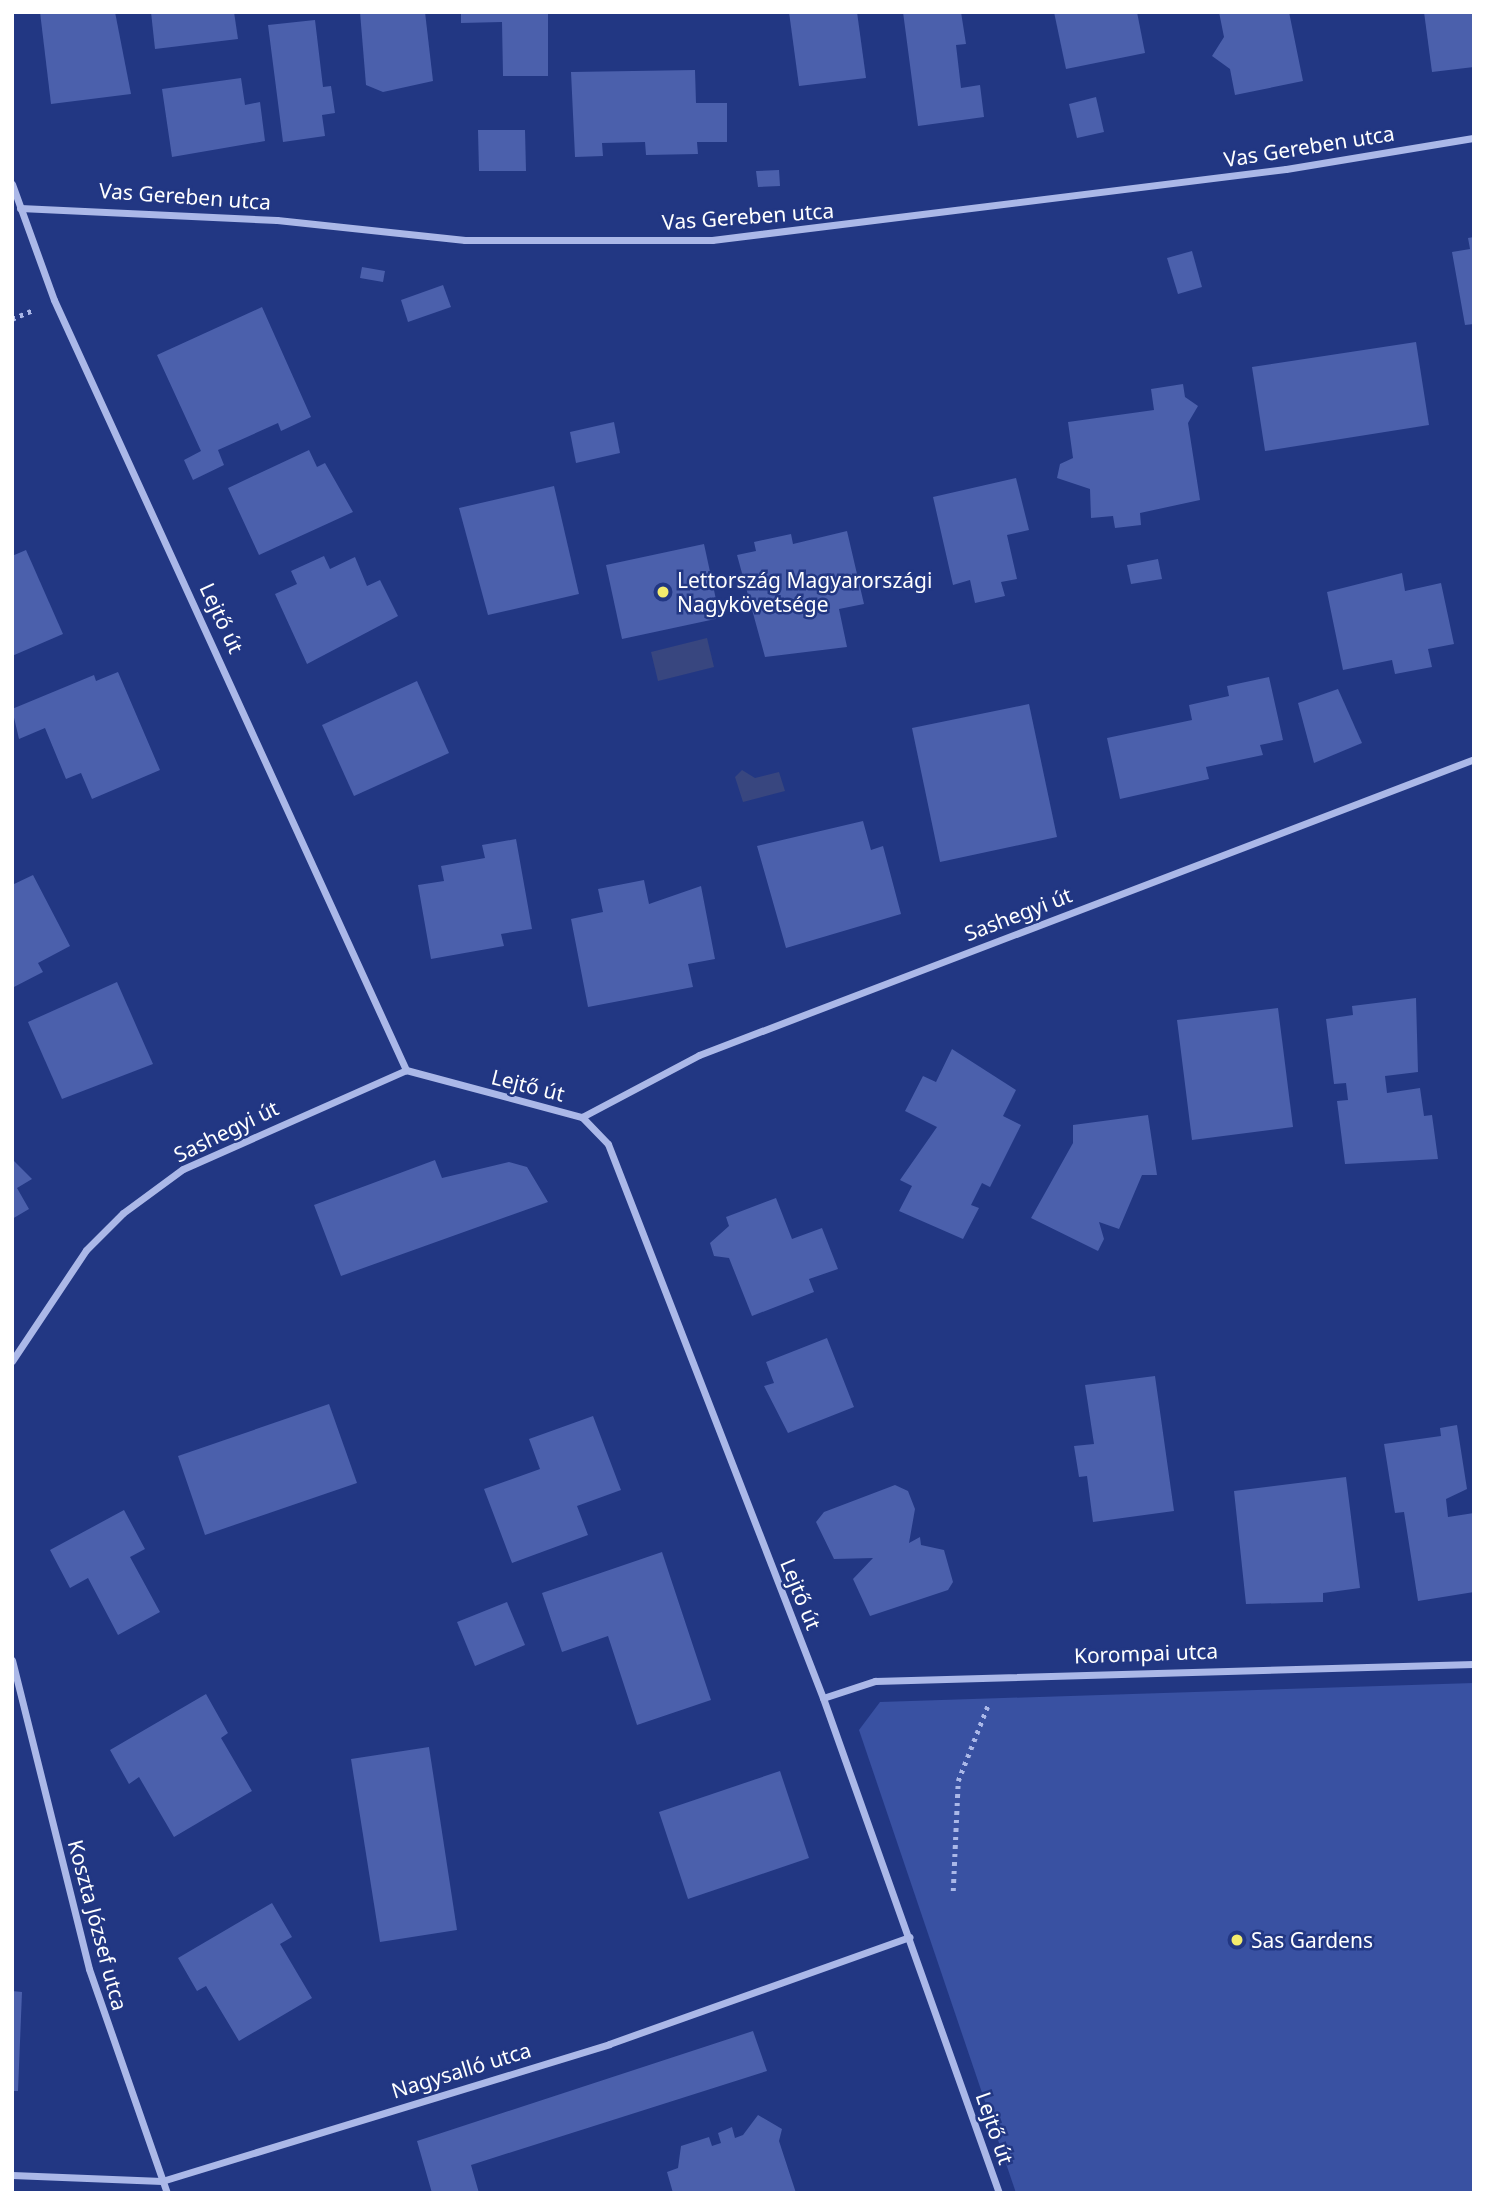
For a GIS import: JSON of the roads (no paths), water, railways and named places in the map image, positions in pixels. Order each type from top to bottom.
[{"type":"street","name":"Vas Gereben utca","points":[[20,208],[276,220],[465,240],[712,240],[1286,169],[1474,138]]},
{"type":"street","name":"Lejtő út","points":[[12,184],[54,300],[406,1070],[582,1118],[608,1144],[625,1178],[695,1377],[823,1698],[999,2193]]},
{"type":"street","name":"Sashegyi út","points":[[582,1118],[698,1055],[1474,759]]},
{"type":"street","name":"Sashegyi út","points":[[12,1361],[86,1250],[143,1198],[220,1151],[406,1070]]},
{"type":"street","name":"Koszta József utca","points":[[12,1660],[89,1969],[167,2193]]},
{"type":"street","name":"Korompai utca","points":[[823,1698],[875,1681],[1000,1675],[1474,1664]]},
{"type":"street","name":"Nagysalló utca","points":[[12,2175],[162,2181],[609,2044],[910,1937]]},
{"type":"place","name":"Lettország Magyarországi Nagykövetsége","points":[[663,592]]},
{"type":"place","name":"Sas Gardens","points":[[1237,1940]]}]
